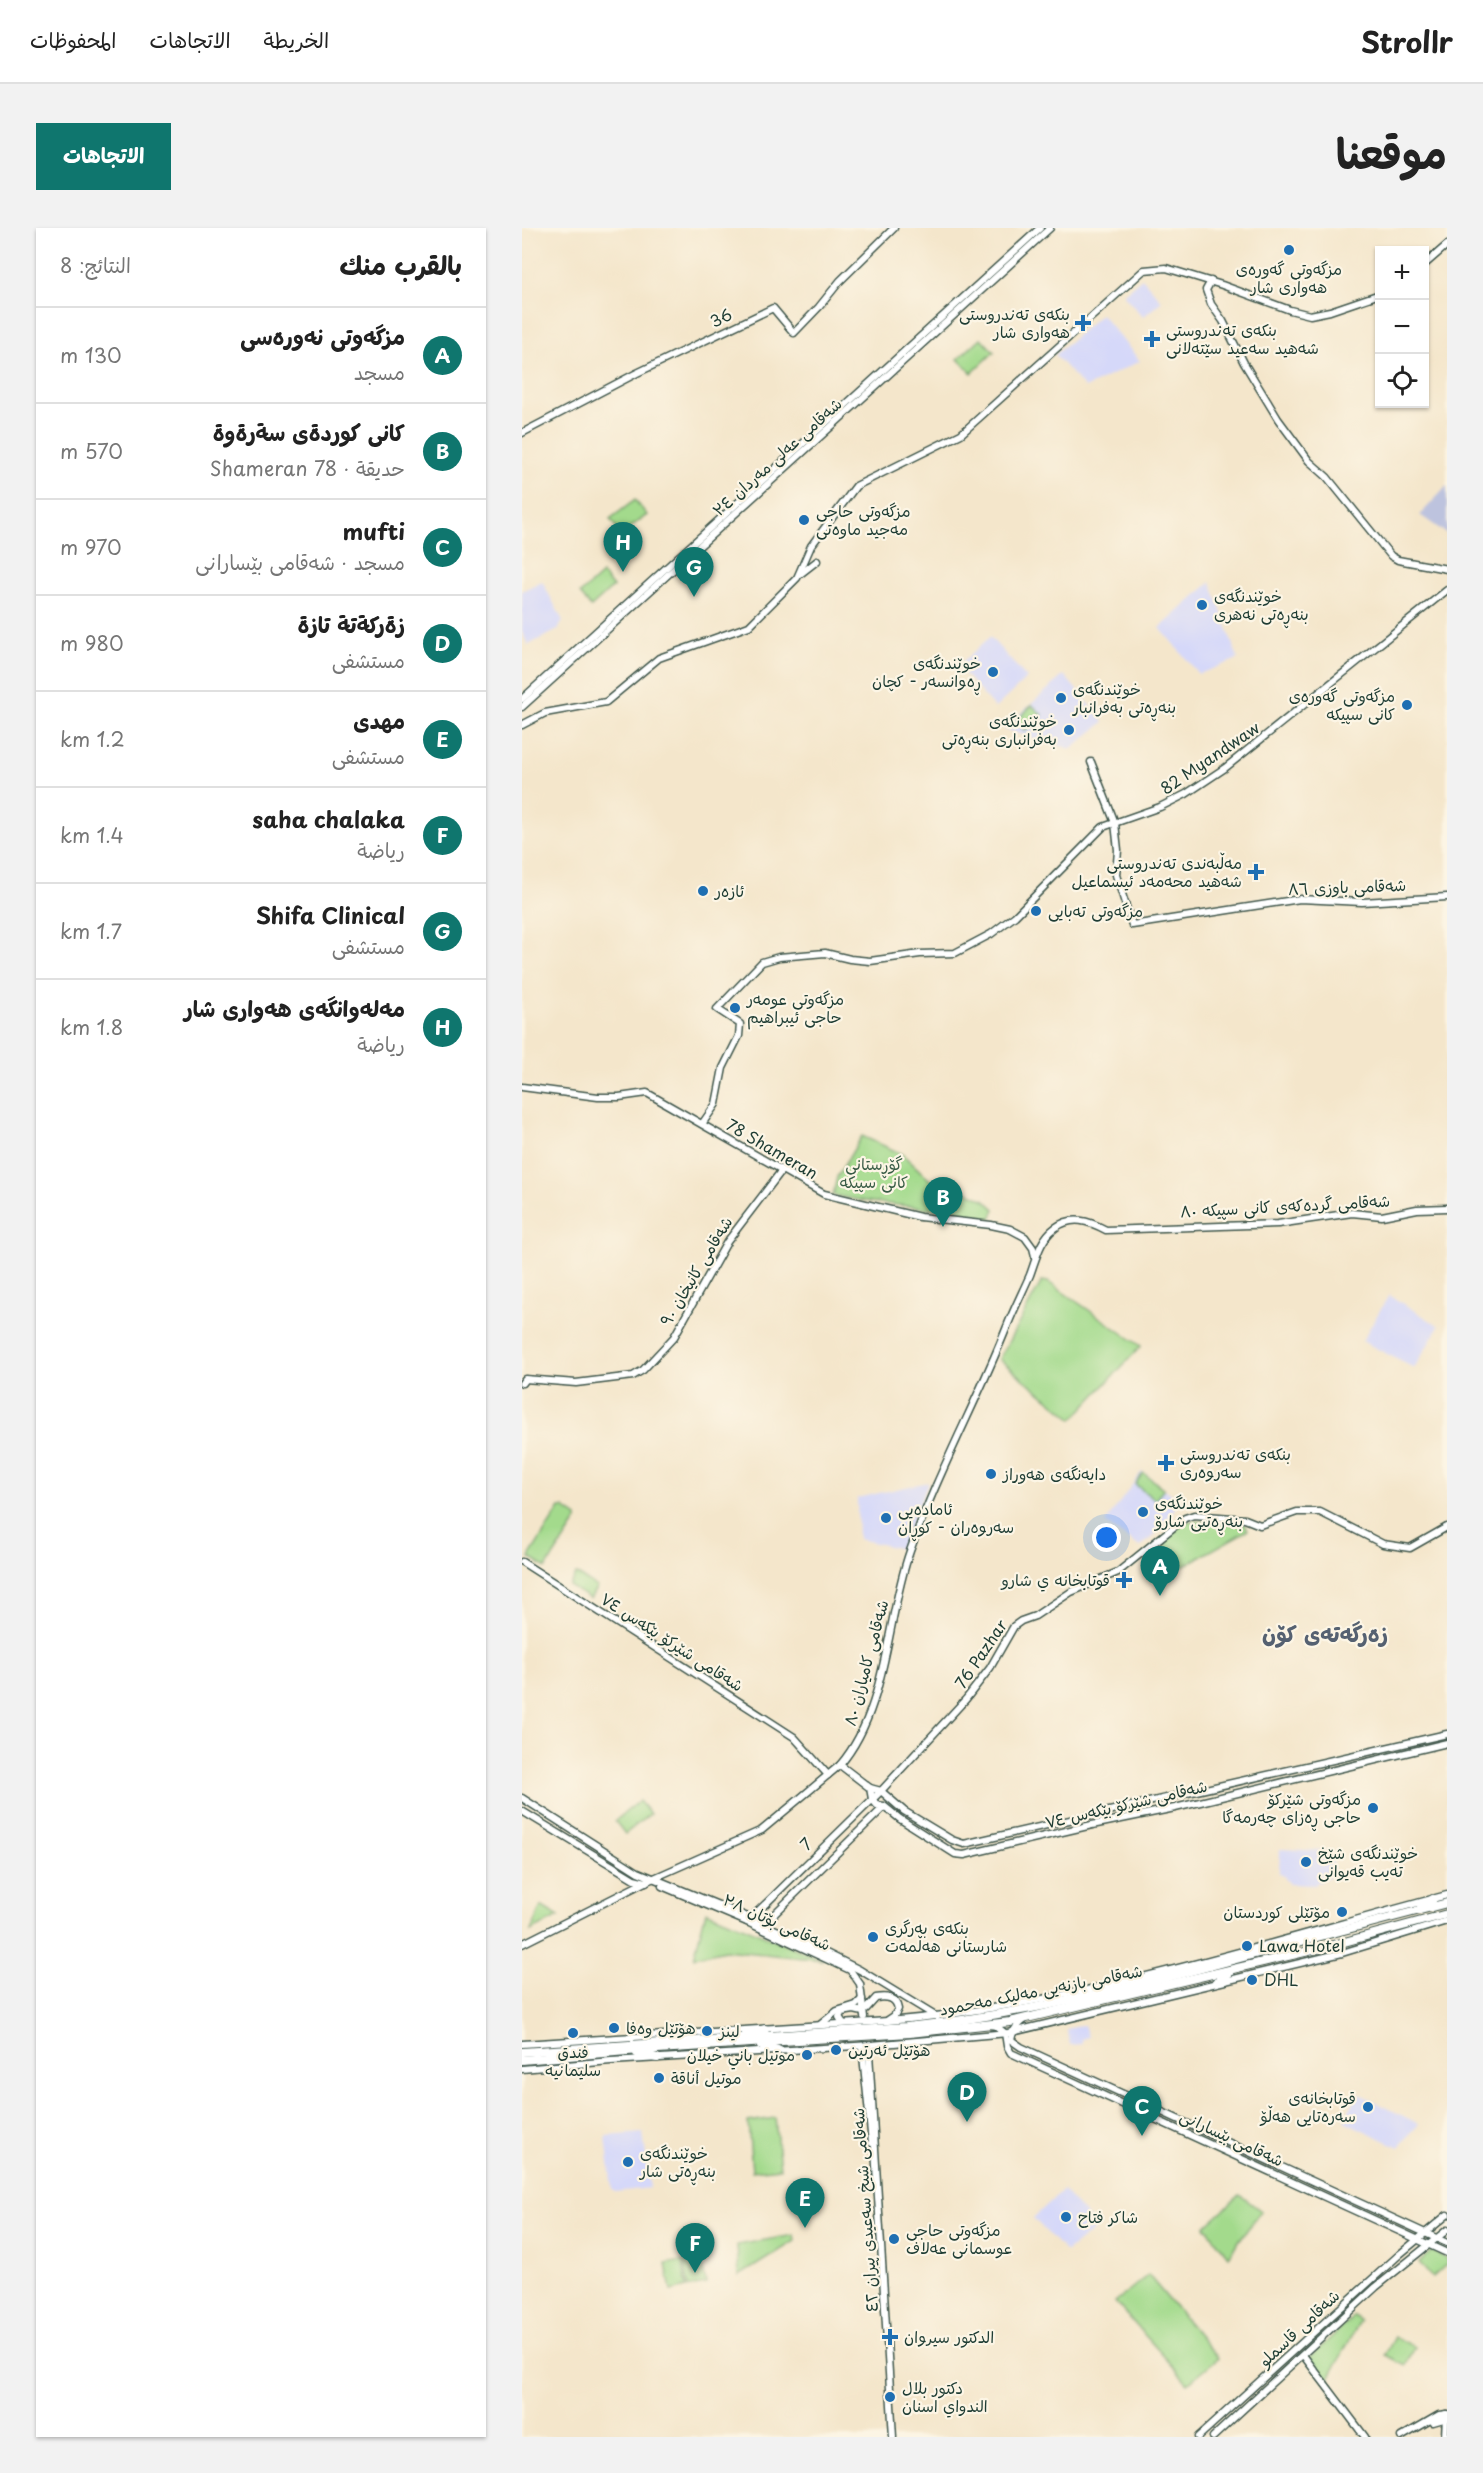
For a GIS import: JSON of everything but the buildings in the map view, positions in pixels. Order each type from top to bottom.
[{"type":"highway","points":[[1418,1911],[1433,1899]]},
{"type":"highway","name":"شەقامی بازنەیی مەلیک مەحمود","points":[[522,2052],[667,2038],[738,2038],[953,2022],[994,2016],[1085,1997],[1153,1978],[1227,1962],[1447,1903]]},
{"type":"highway","name":"شەقامی بازنەیی مەلیک مەحمود","points":[[522,2060],[987,2025],[1025,2019],[1316,1950],[1447,1914]]},
{"type":"highway","points":[[1418,1922],[1438,1924]]},
{"type":"highway","points":[[1324,1935],[1326,1947]]},
{"type":"highway","points":[[1312,1938],[1316,1950]]},
{"type":"highway","points":[[1219,1958],[1227,1962]]},
{"type":"highway","points":[[1216,1982],[1235,1969]]},
{"type":"highway","points":[[1068,1994],[1085,1997]]},
{"type":"highway","points":[[994,2016],[1012,2005]]},
{"type":"highway","points":[[738,2038],[765,2029]]},
{"type":"highway","points":[[757,2043],[778,2050]]},
{"type":"highway","points":[[627,2051],[657,2058]]},
{"type":"street","name":"36","points":[[522,433],[637,373],[773,308],[794,333],[840,281],[894,228]]},
{"type":"street","name":"شەقامی عەلی مەردان ٣٤","points":[[522,707],[1040,228]]},
{"type":"street","name":"شەقامی عەلی مەردان ٣٤","points":[[522,699],[1050,228]]},
{"type":"street","points":[[1429,261],[1447,245]]},
{"type":"street","points":[[796,578],[811,546],[856,486],[961,434],[1144,270],[1166,268],[1211,281],[1251,298],[1310,315],[1330,311],[1375,296]]},
{"type":"street","points":[[1211,281],[1206,290],[1209,300],[1224,321],[1244,363],[1266,396],[1274,414],[1309,461],[1329,480],[1390,556],[1398,560],[1447,569]]},
{"type":"street","points":[[522,724],[545,713],[606,702],[659,658],[749,626],[816,561]]},
{"type":"street","name":"82 Myandwaw","points":[[702,1124],[716,1104],[723,1068],[739,1036],[740,1024],[717,1009],[762,962],[806,953],[825,953],[870,961],[920,954],[956,953],[991,934],[1015,916],[1058,876],[1097,832],[1186,794],[1225,768],[1447,590]]},
{"type":"street","name":"شەقامی باوزی ٨٦","points":[[1091,762],[1115,824],[1118,850],[1116,875],[1132,925],[1293,900],[1362,902],[1447,897]]},
{"type":"street","name":"78 Shameran","points":[[522,1087],[598,1097],[647,1093],[824,1194],[837,1199],[920,1217],[991,1224],[1010,1229],[1025,1237],[1033,1248],[1035,1257]]},
{"type":"street","name":"شەقامی کانیخان ٩٠","points":[[522,1383],[525,1379],[564,1383],[614,1380],[633,1376],[643,1371],[674,1337],[727,1242],[782,1170]]},
{"type":"street","name":"شەقامی گردەکەی کانی سپیکە ٨٠","points":[[1035,1257],[1053,1229],[1065,1222],[1077,1220],[1091,1221],[1106,1230],[1278,1224],[1352,1213],[1382,1216],[1417,1209],[1447,1209]]},
{"type":"street","name":"شەقامی کامیاران ٨٠","points":[[522,1944],[645,1882],[762,1830],[840,1765],[861,1735],[868,1715],[904,1571],[926,1508],[951,1447],[990,1367],[1035,1257]]},
{"type":"street","name":"76 Pazhar","points":[[883,1789],[966,1700],[990,1668],[1014,1626],[1035,1616],[1071,1592],[1118,1572],[1190,1516],[1245,1519],[1260,1525],[1297,1512],[1320,1512],[1383,1544],[1410,1548],[1447,1527]]},
{"type":"street","name":"شەقامی شێرکۆ بێکەس ٧٤","points":[[522,1562],[794,1737],[828,1775]]},
{"type":"street","name":"شەقامی شێرکۆ بێکەس ٧٤","points":[[840,1765],[870,1788],[883,1789],[886,1797],[904,1811],[946,1837],[964,1844],[1447,1734]]},
{"type":"street","name":"شەقامی شێرکۆ بێکەس ٧٤","points":[[872,1799],[877,1805],[884,1806],[900,1819],[955,1854],[964,1855],[1092,1824],[1175,1808],[1447,1743]]},
{"type":"street","points":[[870,1788],[872,1799]]},
{"type":"street","name":"7","points":[[748,1920],[883,1789]]},
{"type":"street","points":[[762,1926],[884,1806],[886,1797]]},
{"type":"street","name":"شەقامی بۆتان ٣٨","points":[[522,1798],[638,1872],[842,1961],[937,2017],[953,2022]]},
{"type":"street","name":"شەقامی بۆتان ٣٨","points":[[522,1811],[634,1879],[655,1883],[748,1920]]},
{"type":"street","points":[[522,2043],[667,2038],[888,2021],[937,2017],[1012,2005],[1153,1978],[1447,1895]]},
{"type":"street","points":[[522,2069],[657,2058],[862,2046],[1005,2033],[1342,1953],[1447,1921]]},
{"type":"street","name":"شەقامی بۆتان ٣٨","points":[[762,1926],[850,1970],[860,1984],[865,2014]]},
{"type":"street","name":"شەقامی بۆتان ٣٨","points":[[842,1961],[856,1972],[863,1983],[865,2014]]},
{"type":"street","points":[[817,2025],[829,2019],[837,2011],[856,2005],[863,1998]]},
{"type":"street","points":[[844,2024],[839,2017],[842,2012],[854,2010],[865,2014],[876,1998],[891,1998],[897,2004],[898,2009],[888,2021]]},
{"type":"street","points":[[987,2025],[996,2026],[1005,2033],[1008,2050],[1015,2055],[1021,2047],[1011,2040],[1013,2031],[1025,2019]]},
{"type":"street","points":[[871,2045],[876,2115],[874,2146]]},
{"type":"street","points":[[862,2046],[868,2121],[874,2146]]},
{"type":"street","name":"شەقامی بێسارانی","points":[[1021,2047],[1447,2253]]},
{"type":"street","name":"شەقامی شیخ سەعیدی پیران ٤٢","points":[[868,2053],[891,2437]]},
{"type":"street","name":"شەقامی بێسارانی","points":[[1015,2055],[1426,2232],[1447,2244]]},
{"type":"street","name":"شەقامی قاسملو","points":[[1198,2437],[1447,2215]]},
{"type":"street","name":"شەقامی قاسملو","points":[[1213,2437],[1376,2287],[1447,2230]]},
{"type":"street","points":[[1304,2355],[1365,2437]]},
{"type":"street","points":[[1404,2436],[1439,2415],[1446,2416]]},
{"type":"street","points":[[1404,2436],[1446,2416]]},
{"type":"street","points":[[1445,2433],[1446,2416]]},
{"type":"street","points":[[1431,2424],[1441,2425],[1445,2433]]},
{"type":"shaded area","points":[[1142,278],[1162,301],[1143,317],[1123,294]]},
{"type":"shaded area","points":[[1101,314],[1140,361],[1085,388],[1055,355]]},
{"type":"shaded area","points":[[1447,486],[1447,534],[1420,515]]},
{"type":"shaded area","points":[[542,581],[563,621],[558,630],[528,645],[522,632],[522,591]]},
{"type":"shaded area","name":"خوێندنگەی بنەڕەتی نەهری","points":[[1211,582],[1238,659],[1199,674],[1160,628]]},
{"type":"shaded area","name":"خوێندنگەی ڕەوانسەر - کچان","points":[[990,637],[1027,678],[995,708],[958,666]]},
{"type":"shaded area","name":"خوێندنگەی بنەڕەتی بەفرانبار","points":[[1064,675],[1104,722],[1071,749],[1003,729]]},
{"type":"shaded area","points":[[1389,1295],[1439,1326],[1414,1368],[1362,1341]]},
{"type":"shaded area","name":"خوێندنگەی بنەڕەتیی شارۆ","points":[[1142,1471],[1180,1501],[1155,1535],[1140,1547],[1105,1523]]},
{"type":"shaded area","name":"ئامادەیی سەروەران - کوڕان","points":[[928,1482],[902,1549],[858,1539],[857,1498]]},
{"type":"shaded area","name":"خوێندنگەی شێخ تەیب قەیوانی","points":[[1280,1849],[1332,1851],[1334,1874],[1330,1874],[1330,1877],[1321,1882],[1316,1882],[1316,1885],[1289,1884],[1279,1873]]},
{"type":"shaded area","points":[[1084,2025],[1088,2037],[1082,2039],[1082,2044],[1070,2045],[1067,2029]]},
{"type":"shaded area","name":"قوتابخانەی سەرەتایی هەڵۆ","points":[[1358,2093],[1419,2124],[1399,2147],[1344,2121]]},
{"type":"shaded area","name":"خوێندنگەی بنەڕەتی شار","points":[[643,2133],[650,2188],[615,2192],[612,2190],[606,2136]]},
{"type":"shaded area","points":[[1063,2190],[1097,2227],[1067,2251],[1033,2218]]},
{"type":"green space","points":[[981,338],[994,352],[972,373],[958,359]]},
{"type":"green space","points":[[635,500],[647,515],[621,534],[610,519]]},
{"type":"green space","points":[[602,574],[613,587],[591,607],[580,594]]},
{"type":"green space","points":[[1032,705],[1042,715],[1025,731],[1016,721]]},
{"type":"green space","name":"گۆڕستانی کانی سپیکە","points":[[862,1136],[902,1154],[930,1180],[969,1192],[985,1200],[995,1209],[991,1219],[972,1214],[833,1195],[837,1177]]},
{"type":"green space","points":[[1042,1281],[1048,1282],[1141,1346],[1073,1419],[999,1359]]},
{"type":"green space","points":[[1143,1473],[1164,1489],[1155,1500],[1135,1484]]},
{"type":"green space","points":[[560,1508],[564,1508],[577,1517],[577,1520],[546,1568],[530,1558],[530,1555]]},
{"type":"green space","points":[[1187,1521],[1245,1524],[1248,1530],[1168,1575],[1150,1575],[1145,1554]]},
{"type":"green space","points":[[576,1574],[597,1587],[590,1599],[569,1586]]},
{"type":"green space","points":[[639,1801],[650,1814],[625,1834],[615,1821]]},
{"type":"green space","points":[[541,1906],[559,1917],[531,1931]]},
{"type":"green space","points":[[706,1911],[823,1960],[725,1950],[694,1957]]},
{"type":"green space","points":[[775,2118],[780,2168],[752,2171],[748,2122]]},
{"type":"green space","points":[[1240,2195],[1261,2211],[1228,2256],[1205,2226]]},
{"type":"green space","points":[[794,2235],[795,2241],[739,2276],[737,2245]]},
{"type":"green space","points":[[1432,2251],[1447,2259],[1447,2264],[1432,2278],[1419,2262]]},
{"type":"green space","points":[[701,2258],[706,2284],[689,2287],[684,2261]]},
{"type":"green space","points":[[682,2261],[687,2287],[671,2291],[666,2264]]},
{"type":"green space","points":[[1148,2275],[1218,2358],[1188,2383],[1115,2302]]},
{"type":"green space","points":[[1354,2316],[1360,2321],[1327,2382],[1308,2359]]},
{"type":"green space","points":[[1395,2337],[1415,2347],[1406,2365],[1385,2355]]},
{"type":"place","name":"مزگەوتی گەورەی هەواری شار","points":[[1289,250]]},
{"type":"place","name":"بنکەی تەندروستی هەواری شار","points":[[1083,323]]},
{"type":"place","name":"بنکەی تەندروستی شەهید سەعید سێتەلانی","points":[[1152,339]]},
{"type":"place","name":"مزگەوتی حاجی مەجید ماوەتی","points":[[804,520]]},
{"type":"place","name":"مەلەوانگەی هەواری شار","points":[[623,572]]},
{"type":"place","name":"Shifa Clinical","points":[[694,597]]},
{"type":"place","name":"خوێندنگەی بنەڕەتی نەهری","points":[[1202,605]]},
{"type":"place","name":"خوێندنگەی ڕەوانسەر - کچان","points":[[993,672]]},
{"type":"place","name":"خوێندنگەی بنەڕەتی بەفرانبار","points":[[1061,698]]},
{"type":"place","name":"مزگەوتی گەورەی کانی سپیکە","points":[[1407,705]]},
{"type":"place","name":"خوێندنگەی بەفرانباری بنەڕەتی","points":[[1069,730]]},
{"type":"place","name":"مەڵبەندی تەندروستی شەهید محەمەد ئیسماعیل","points":[[1256,872]]},
{"type":"place","name":"ئازەر","points":[[703,891]]},
{"type":"place","name":"مزگەوتی تەبایی","points":[[1036,911]]},
{"type":"place","name":"مزگەوتی عومەر حاجی ئیبراهیم","points":[[735,1008]]},
{"type":"place","name":"كانى كوردةى سةرةوة","points":[[943,1227]]},
{"type":"place","name":"بنکەی تەندروستی سەروەری","points":[[1166,1463]]},
{"type":"place","name":"دایەنگەی هەوراز","points":[[991,1474]]},
{"type":"place","name":"خوێندنگەی بنەڕەتیی شارۆ","points":[[1143,1512]]},
{"type":"place","name":"ئامادەیی سەروەران - کوڕان","points":[[886,1518]]},
{"type":"place","name":"قوتابخانه ي شارو","points":[[1124,1580]]},
{"type":"place","name":"مزگەوتی نەورەسی","points":[[1160,1596]]},
{"type":"place","name":"مزگەوتی شێرکۆ حاجی ڕەزای چەرمەگا","points":[[1373,1808]]},
{"type":"place","name":"خوێندنگەی شێخ تەیب قەیوانی","points":[[1306,1862]]},
{"type":"place","name":"مۆتێلی کوردستان","points":[[1342,1912]]},
{"type":"place","name":"بنکەی بەرگری شارستانی هەڵمەت","points":[[873,1937]]},
{"type":"place","name":"Lawa Hotel","points":[[1247,1946]]},
{"type":"place","name":"DHL","points":[[1252,1980]]},
{"type":"place","name":"هۆتێل وەفا","points":[[614,2028]]},
{"type":"place","name":"لينز","points":[[707,2031]]},
{"type":"place","name":"فندق سليمانيه","points":[[573,2033]]},
{"type":"place","name":"هۆتێل ئەرتین","points":[[836,2050]]},
{"type":"place","name":"موتيل باني خيلان","points":[[807,2055]]},
{"type":"place","name":"موتيل أناقة","points":[[659,2078]]},
{"type":"place","name":"قوتابخانەی سەرەتایی هەڵۆ","points":[[1368,2107]]},
{"type":"place","name":"زةركةتة تازة","points":[[967,2122]]},
{"type":"place","name":"mufti","points":[[1142,2136]]},
{"type":"place","name":"خوێندنگەی بنەڕەتی شار","points":[[628,2162]]},
{"type":"place","name":"شاكر فتاح","points":[[1066,2217]]},
{"type":"place","name":"مهدی","points":[[805,2228]]},
{"type":"place","name":"مزگەوتی حاجی عوسمانی عەلاف","points":[[894,2239]]},
{"type":"place","name":"saha chalaka","points":[[695,2273]]},
{"type":"place","name":"الدكتور سيروان","points":[[890,2337]]},
{"type":"place","name":"دكتور بلال الندواي اسنان","points":[[890,2397]]},
{"type":"district","name":"زەرگەتەی کۆن","points":[[1325,1634]]}]
